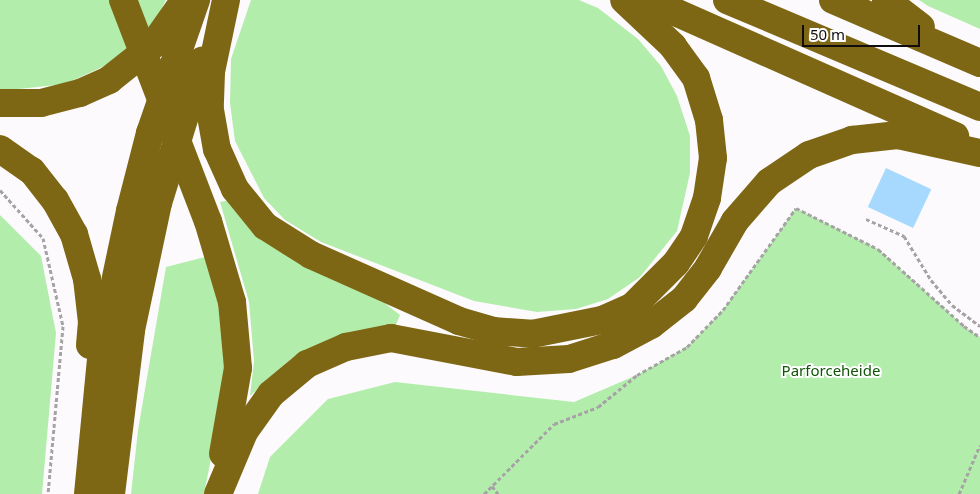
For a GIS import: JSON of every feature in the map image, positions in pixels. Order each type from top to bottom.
[{"type":"highway","points":[[123,0],[208,221],[232,302],[238,368],[213,494]]},
{"type":"highway","points":[[0,103],[41,103],[80,93],[109,80],[153,45],[185,0]]},
{"type":"highway","points":[[88,481],[103,339],[130,211],[153,124],[196,0]]},
{"type":"highway","points":[[224,0],[211,72],[210,110],[217,149],[235,189],[265,226],[311,255],[459,321],[493,331],[532,334],[602,320],[633,306],[676,263],[694,236],[707,198],[712,149],[709,120],[696,78],[673,46],[624,0]]},
{"type":"highway","points":[[111,494],[131,330],[158,203],[224,0]]},
{"type":"highway","points":[[648,0],[980,146]]},
{"type":"highway","points":[[727,0],[980,107]]},
{"type":"highway","points":[[832,0],[980,63]]},
{"type":"highway","points":[[886,0],[950,50]]},
{"type":"highway","points":[[218,494],[244,432],[272,394],[315,360],[346,347],[391,338],[517,362],[569,359],[604,348],[651,326],[684,299],[708,268],[735,221],[769,182],[809,155],[852,140],[898,135],[980,153]]},
{"type":"highway","points":[[0,149],[32,171],[55,200],[74,234],[84,270],[92,322],[88,366],[88,481]]},
{"type":"path","points":[[0,190],[42,238],[63,326],[48,494]]},
{"type":"path","points":[[484,494],[554,424],[598,407],[637,375],[688,347],[724,310],[796,208],[878,249],[964,326],[980,337]]},
{"type":"path","points":[[866,219],[904,236],[931,280],[952,305],[980,326]]},
{"type":"path","points":[[959,494],[980,445]]},
{"type":"path","points":[[492,486],[498,494]]},
{"type":"green space","points":[[0,0],[166,0],[155,21],[121,57],[111,63],[65,84],[0,91]]},
{"type":"green space","points":[[251,0],[579,0],[598,8],[638,39],[661,66],[677,96],[690,136],[690,173],[677,231],[640,277],[608,299],[576,309],[537,312],[474,301],[321,242],[285,220],[264,198],[235,141],[230,103],[231,59]]},
{"type":"green space","points":[[919,0],[980,0],[980,29],[928,6]]},
{"type":"green space","points":[[230,200],[382,301],[400,315],[395,327],[314,347],[291,359],[250,396],[254,361],[249,302],[220,202]]},
{"type":"green space","name":"Parforceheide","points":[[796,208],[878,249],[964,326],[980,337],[980,494],[258,494],[270,457],[328,399],[395,382],[574,402],[637,375],[687,347],[723,310]]},
{"type":"green space","points":[[0,215],[41,256],[56,333],[42,494],[0,494]]},
{"type":"green space","points":[[205,257],[219,300],[226,383],[204,494],[131,494],[138,430],[166,267]]},
{"type":"water","points":[[886,168],[931,189],[913,228],[868,207]]}]
